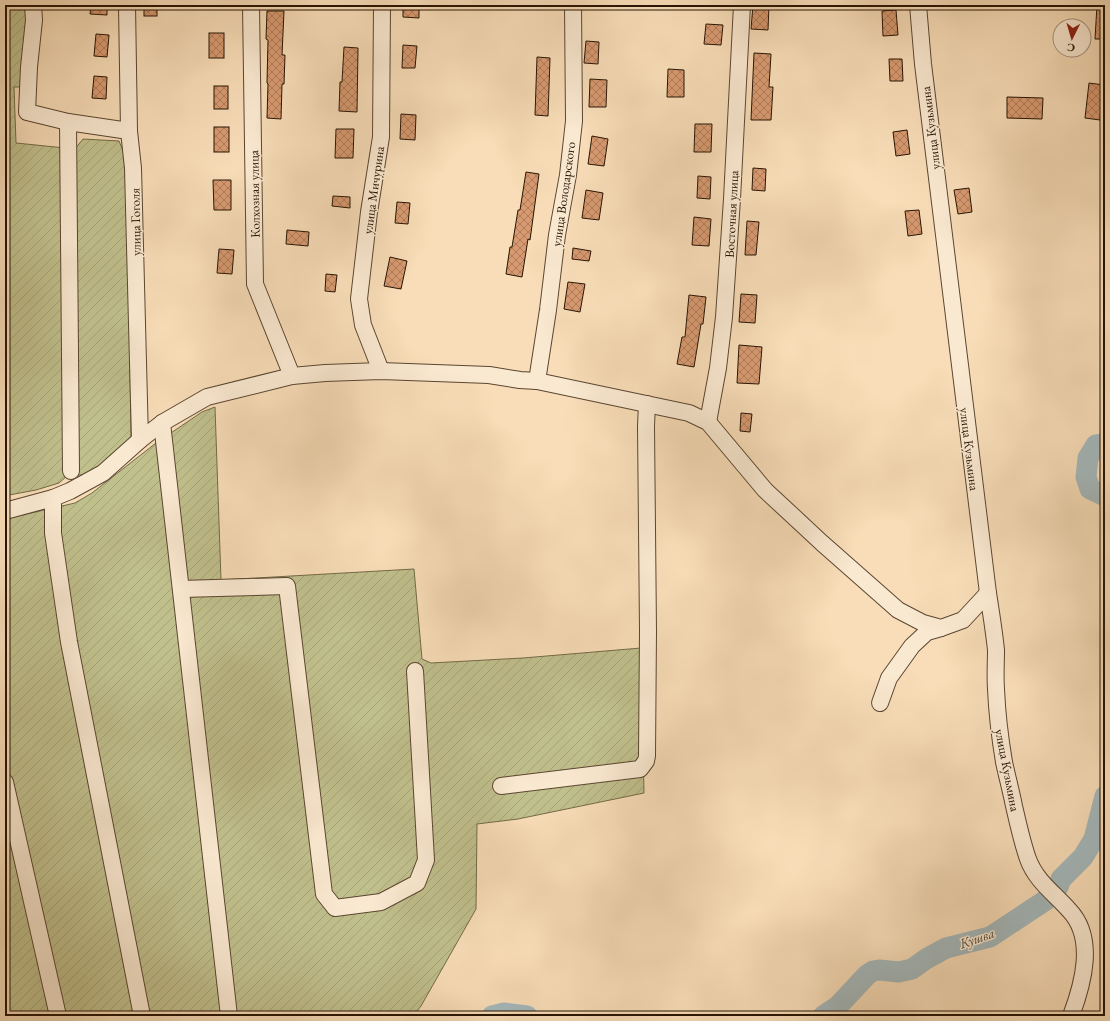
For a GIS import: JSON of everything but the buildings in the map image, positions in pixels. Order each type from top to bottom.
[{"type":"street","points":[[33,5],[34,20],[29,67],[27,112],[68,122],[129,131]]},
{"type":"street","name":"улица Гоголя","points":[[127,5],[129,131],[133,168],[140,440]]},
{"type":"street","name":"Колхозная улица","points":[[251,5],[255,284],[292,376]]},
{"type":"street","name":"улица Мичурина","points":[[381,371],[363,325],[359,299],[369,212],[380,137],[382,5]]},
{"type":"street","name":"улица Володарского","points":[[537,381],[548,310],[557,235],[568,175],[574,121],[573,5]]},
{"type":"street","name":"Восточная улица","points":[[708,422],[718,368],[724,317],[730,241],[742,5]]},
{"type":"street","name":"улица Кузьмина","points":[[918,5],[922,64],[995,640],[996,688],[1004,762],[1028,859],[1035,873],[1045,886],[1077,918],[1082,930],[1085,944],[1085,960],[1078,999],[1071,1016]]},
{"type":"street","points":[[68,122],[71,471]]},
{"type":"street","points":[[5,511],[53,498],[70,491],[103,473],[140,440],[162,423],[207,397],[292,376],[381,371],[489,375],[537,381],[689,413],[708,422],[765,490],[822,543],[898,610],[923,623],[941,628]]},
{"type":"street","points":[[501,786],[640,769],[646,761],[648,639],[646,426],[648,404]]},
{"type":"street","points":[[162,423],[229,1016]]},
{"type":"street","points":[[53,498],[53,533],[69,642],[142,1016]]},
{"type":"street","points":[[181,589],[287,586],[324,894],[335,908],[381,902],[417,882],[426,860],[415,671]]},
{"type":"street","points":[[880,703],[889,678],[912,646],[927,632],[963,620],[988,593]]},
{"type":"street","points":[[5,782],[58,1016]]},
{"type":"green space","points":[[5,5],[27,5],[21,87],[14,87],[16,143],[75,149],[83,139],[119,141],[126,158],[131,441],[88,475],[68,475],[59,483],[36,490],[9,495],[5,466]]},
{"type":"green space","points":[[215,407],[221,580],[414,569],[422,659],[431,663],[523,658],[641,648],[644,793],[518,819],[477,824],[476,909],[421,1006],[413,1016],[5,1016],[5,519],[75,503],[92,493],[156,443],[202,412]]},
{"type":"waterway","name":"Кушва","points":[[1105,444],[1096,445],[1088,458],[1086,477],[1090,489],[1105,496]]},
{"type":"waterway","name":"Кушва","points":[[823,1016],[838,1006],[867,975],[873,971],[879,970],[899,972],[912,969],[946,948],[990,937],[1046,900],[1058,887],[1061,879],[1083,857],[1094,839],[1105,796]]},
{"type":"waterway","name":"Кушва","points":[[492,1016],[504,1013],[527,1016]]}]
